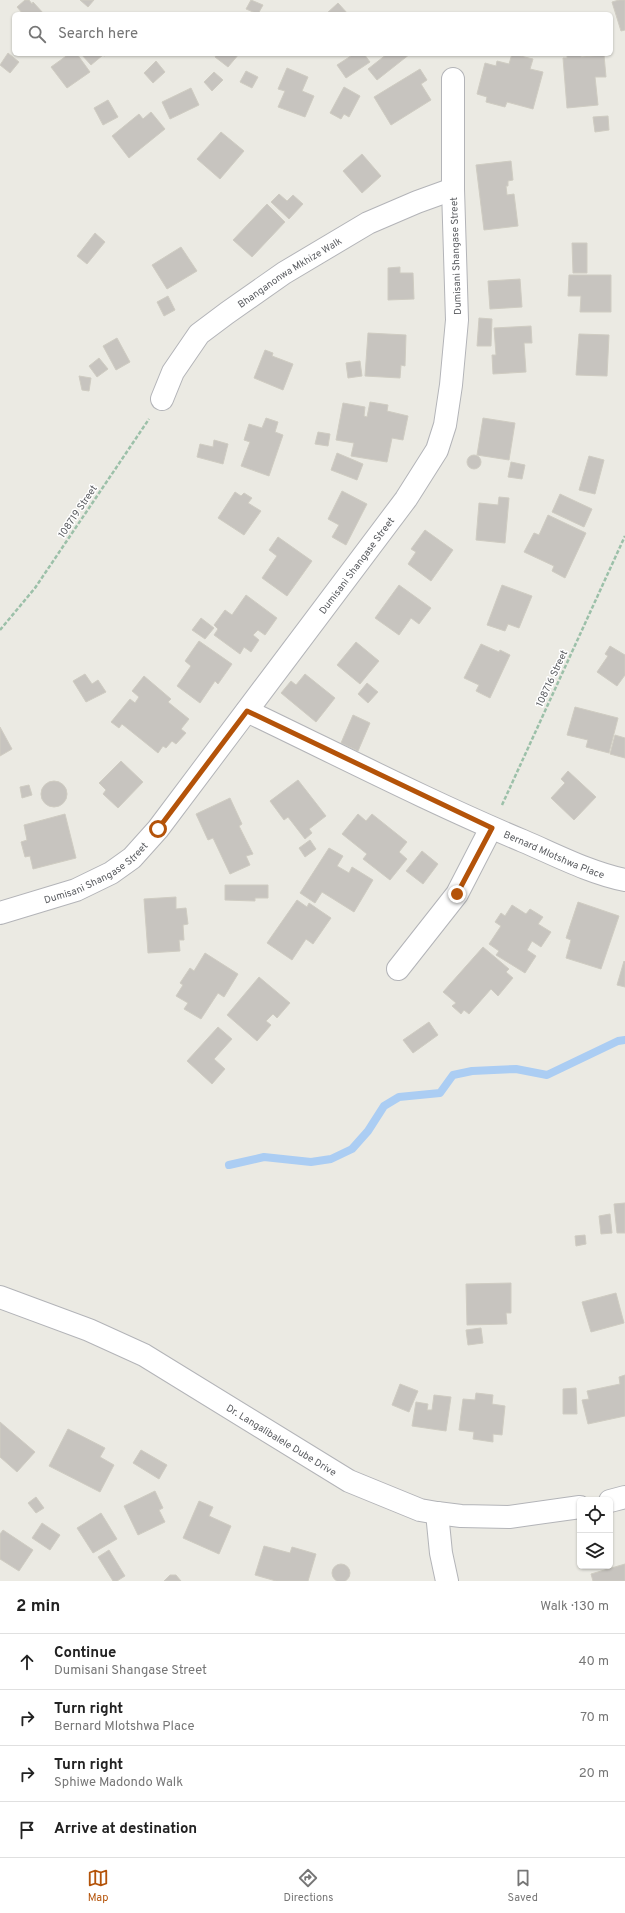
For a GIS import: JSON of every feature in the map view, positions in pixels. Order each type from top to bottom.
[{"type":"street","name":"Dumisani Shangase Street","points":[[0,914],[76,890],[110,873],[132,858],[158,829],[406,499],[437,450],[445,425],[457,320],[453,189],[454,79]]},
{"type":"street","name":"Bhanganonwa Mkhize Walk","points":[[162,399],[173,372],[198,334],[284,273],[368,223],[417,202],[453,189]]},
{"type":"street","name":"Bernard Mlotshwa Place","points":[[247,711],[492,828],[588,868],[625,880]]},
{"type":"street","points":[[398,969],[457,894],[492,828]]},
{"type":"street","name":"Dr. Langalibalele Dube Drive","points":[[0,1297],[89,1330],[144,1355],[349,1481],[420,1510],[437,1513],[509,1517],[577,1507]]},
{"type":"street","points":[[613,1500],[625,1498]]},
{"type":"street","points":[[437,1513],[441,1553],[447,1581]]},
{"type":"path","name":"108719 Street","points":[[0,630],[35,588],[162,399]]},
{"type":"path","name":"108716 Street","points":[[492,828],[625,536]]},
{"type":"building","points":[[25,0],[29,0],[32,4],[33,2],[42,12],[21,12],[17,7]]},
{"type":"building","points":[[80,0],[94,0],[88,7]]},
{"type":"building","points":[[251,0],[263,5],[259,12],[253,12],[246,9]]},
{"type":"building","points":[[625,0],[625,30],[621,31],[612,2]]},
{"type":"building","points":[[338,3],[346,12],[328,12]]},
{"type":"building","points":[[8,53],[19,62],[10,73],[0,65]]},
{"type":"building","points":[[66,56],[78,56],[90,72],[67,88],[51,67]]},
{"type":"building","points":[[83,56],[102,56],[91,65]]},
{"type":"building","points":[[216,56],[237,56],[228,67]]},
{"type":"building","points":[[351,56],[366,56],[370,62],[346,78],[337,65]]},
{"type":"building","points":[[384,56],[407,56],[377,80],[368,69]]},
{"type":"building","points":[[511,56],[520,56],[533,59],[530,69],[543,72],[533,109],[507,102],[505,107],[486,102],[487,97],[477,94],[485,63],[496,66],[497,61],[509,64]]},
{"type":"building","points":[[567,56],[604,56],[606,77],[595,77],[598,105],[567,108],[563,58],[567,58]]},
{"type":"building","points":[[156,61],[165,72],[153,83],[144,73]]},
{"type":"building","points":[[287,68],[308,77],[302,91],[314,96],[305,117],[278,107],[285,91],[278,89]]},
{"type":"building","points":[[420,69],[427,80],[421,84],[431,100],[391,125],[374,97]]},
{"type":"building","points":[[246,71],[258,77],[252,88],[240,82]]},
{"type":"building","points":[[214,72],[223,80],[212,91],[204,82]]},
{"type":"building","points":[[344,87],[360,96],[349,117],[344,114],[341,119],[330,113]]},
{"type":"building","points":[[191,88],[199,105],[170,119],[162,102]]},
{"type":"building","points":[[108,100],[118,117],[103,125],[94,108]]},
{"type":"building","points":[[151,112],[165,129],[129,158],[112,136],[139,114],[143,119]]},
{"type":"building","points":[[608,116],[609,130],[595,132],[593,117]]},
{"type":"building","points":[[221,132],[244,151],[220,179],[197,159]]},
{"type":"building","points":[[362,154],[381,176],[362,193],[343,171]]},
{"type":"building","points":[[511,161],[513,180],[508,181],[508,186],[506,186],[507,195],[514,194],[518,226],[484,230],[476,165]]},
{"type":"building","points":[[279,194],[287,201],[293,195],[303,204],[289,219],[271,202]]},
{"type":"building","points":[[267,204],[285,222],[252,257],[233,240]]},
{"type":"building","points":[[95,233],[105,242],[87,264],[77,256]]},
{"type":"building","points":[[572,243],[587,243],[587,273],[573,273]]},
{"type":"building","points":[[181,247],[197,271],[167,289],[152,265]]},
{"type":"building","points":[[400,267],[400,273],[413,273],[414,299],[388,300],[388,268]]},
{"type":"building","points":[[569,275],[611,275],[611,312],[580,312],[581,296],[568,296]]},
{"type":"building","points":[[520,279],[522,307],[490,309],[488,281]]},
{"type":"building","points":[[168,296],[175,310],[164,316],[157,302]]},
{"type":"building","points":[[479,318],[492,319],[491,346],[477,346]]},
{"type":"building","points":[[531,326],[532,343],[524,343],[526,372],[493,374],[492,355],[496,355],[494,328]]},
{"type":"building","points":[[368,333],[406,335],[405,366],[401,365],[400,378],[365,376]]},
{"type":"building","points":[[579,334],[609,335],[607,376],[576,375]]},
{"type":"building","points":[[117,338],[130,362],[116,370],[103,346]]},
{"type":"building","points":[[265,350],[273,353],[272,356],[293,364],[283,390],[254,378]]},
{"type":"building","points":[[99,358],[108,369],[97,377],[89,366]]},
{"type":"building","points":[[360,361],[362,376],[348,378],[346,363]]},
{"type":"building","points":[[79,376],[91,378],[89,391],[82,390]]},
{"type":"building","points":[[370,402],[388,405],[387,411],[408,416],[403,440],[392,438],[387,462],[351,456],[354,443],[336,440],[343,403],[365,407],[364,416],[367,417]]},
{"type":"building","points":[[266,418],[278,422],[275,432],[283,435],[269,476],[241,466],[250,442],[244,440],[249,424],[262,428]]},
{"type":"building","points":[[483,418],[515,423],[509,460],[477,455]]},
{"type":"building","points":[[318,432],[330,434],[328,446],[315,444]]},
{"type":"building","points":[[214,440],[228,444],[223,464],[197,457],[200,444],[213,447]]},
{"type":"building","points":[[337,453],[363,464],[357,480],[331,470]]},
{"type":"building","points":[[474,455],[479,457],[481,462],[479,467],[474,469],[469,467],[467,462],[469,457]]},
{"type":"building","points":[[589,456],[604,460],[595,494],[579,490]]},
{"type":"building","points":[[511,462],[525,465],[522,479],[508,477]]},
{"type":"building","points":[[342,491],[367,504],[346,545],[332,537],[339,525],[328,519]]},
{"type":"building","points":[[235,492],[241,496],[244,493],[252,498],[248,503],[261,511],[244,535],[218,518]]},
{"type":"building","points":[[560,494],[592,509],[584,527],[552,512]]},
{"type":"building","points":[[499,497],[509,498],[505,543],[476,540],[479,503],[498,505]]},
{"type":"building","points":[[548,515],[586,533],[565,578],[552,571],[554,566],[524,552],[534,533],[539,535]]},
{"type":"building","points":[[425,530],[453,550],[431,581],[408,564],[416,552],[411,549]]},
{"type":"building","points":[[278,537],[312,561],[287,596],[262,578],[277,556],[269,550]]},
{"type":"building","points":[[399,585],[431,608],[419,624],[411,618],[399,635],[375,618]]},
{"type":"building","points":[[502,585],[532,596],[519,628],[508,624],[505,631],[487,625]]},
{"type":"building","points":[[246,595],[277,618],[265,635],[258,630],[253,635],[259,640],[251,652],[244,647],[240,654],[214,635],[218,629],[214,625],[225,610],[232,615]]},
{"type":"building","points":[[201,618],[214,628],[205,639],[192,630]]},
{"type":"building","points":[[199,641],[232,664],[218,684],[215,681],[200,703],[177,686],[191,666],[185,661]]},
{"type":"building","points":[[356,642],[379,661],[360,684],[337,665]]},
{"type":"building","points":[[481,644],[510,655],[490,698],[476,691],[479,685],[464,678]]},
{"type":"building","points":[[610,646],[625,655],[625,675],[617,686],[597,672],[608,656],[605,654]]},
{"type":"building","points":[[85,674],[92,684],[98,680],[106,692],[86,702],[73,681]]},
{"type":"building","points":[[305,674],[335,698],[316,722],[281,693],[291,681],[296,685]]},
{"type":"building","points":[[144,676],[171,699],[168,702],[189,719],[181,729],[186,733],[176,744],[172,741],[166,748],[163,746],[158,753],[122,724],[119,728],[111,722],[130,699],[135,703],[139,697],[132,691]]},
{"type":"building","points":[[367,683],[378,692],[368,703],[358,694]]},
{"type":"building","points":[[575,707],[618,718],[609,753],[586,747],[588,740],[567,735]]},
{"type":"building","points":[[353,715],[370,723],[358,751],[341,743]]},
{"type":"building","points":[[0,727],[12,749],[0,756]]},
{"type":"building","points":[[615,735],[625,738],[625,758],[610,754]]},
{"type":"building","points":[[121,761],[143,782],[118,808],[103,794],[106,790],[99,783]]},
{"type":"building","points":[[568,771],[596,797],[574,820],[551,798],[565,783],[561,779]]},
{"type":"building","points":[[298,780],[326,816],[309,829],[312,833],[305,839],[288,817],[284,820],[270,801]]},
{"type":"building","points":[[54,781],[63,785],[67,794],[63,803],[54,807],[45,803],[41,794],[45,785]]},
{"type":"building","points":[[29,785],[32,795],[22,798],[20,787]]},
{"type":"building","points":[[230,798],[242,824],[239,826],[253,854],[246,856],[250,865],[230,874],[213,838],[208,840],[196,814]]},
{"type":"building","points":[[65,814],[76,858],[33,869],[30,856],[25,857],[21,842],[27,840],[24,825]]},
{"type":"building","points":[[358,814],[366,821],[372,814],[407,842],[399,852],[407,859],[390,880],[363,859],[367,854],[342,834]]},
{"type":"building","points":[[310,840],[316,849],[305,857],[299,848]]},
{"type":"building","points":[[329,848],[343,856],[337,866],[349,873],[352,867],[373,880],[354,912],[322,892],[315,903],[300,893]]},
{"type":"building","points":[[422,851],[438,864],[423,884],[406,871]]},
{"type":"building","points":[[225,885],[268,885],[268,898],[255,898],[255,901],[225,900]]},
{"type":"building","points":[[176,897],[176,909],[186,908],[188,924],[183,925],[184,940],[179,940],[180,951],[148,953],[144,899]]},
{"type":"building","points":[[297,900],[307,907],[309,903],[331,918],[313,944],[306,939],[292,960],[267,943]]},
{"type":"building","points":[[578,902],[619,916],[601,969],[566,958],[571,940],[566,938]]},
{"type":"building","points":[[512,905],[526,914],[530,909],[543,917],[538,924],[551,932],[541,947],[532,941],[527,950],[536,956],[525,973],[496,955],[499,951],[489,944],[501,926],[495,922],[501,913],[505,916]]},
{"type":"building","points":[[483,947],[509,969],[506,972],[513,978],[498,996],[491,989],[469,1014],[464,1010],[461,1014],[452,1006],[456,1003],[443,992]]},
{"type":"building","points":[[205,953],[238,974],[224,997],[218,993],[201,1019],[184,1009],[188,1003],[176,996],[183,985],[180,983],[190,968],[194,971]]},
{"type":"building","points":[[624,961],[625,962],[625,987],[617,985]]},
{"type":"building","points":[[259,977],[290,1003],[277,1018],[273,1014],[266,1021],[271,1025],[257,1041],[227,1015]]},
{"type":"building","points":[[429,1022],[438,1035],[413,1053],[403,1040]]},
{"type":"building","points":[[218,1027],[232,1039],[214,1059],[225,1069],[212,1084],[187,1061]]},
{"type":"building","points":[[625,1203],[625,1233],[617,1233],[614,1204]]},
{"type":"building","points":[[610,1214],[612,1233],[601,1234],[599,1216]]},
{"type":"building","points":[[585,1235],[586,1244],[576,1246],[575,1236]]},
{"type":"building","points":[[511,1283],[511,1313],[506,1313],[507,1324],[467,1325],[466,1284]]},
{"type":"building","points":[[616,1293],[624,1323],[591,1332],[582,1302]]},
{"type":"building","points":[[481,1328],[483,1343],[468,1345],[466,1330]]},
{"type":"building","points":[[625,1375],[625,1416],[588,1424],[582,1400],[589,1399],[587,1391],[620,1384],[619,1377]]},
{"type":"building","points":[[400,1384],[418,1391],[409,1412],[392,1405]]},
{"type":"building","points":[[576,1388],[577,1414],[563,1414],[563,1389]]},
{"type":"building","points":[[476,1393],[493,1395],[492,1404],[505,1406],[502,1435],[493,1434],[493,1442],[473,1439],[474,1432],[459,1430],[463,1399],[475,1400]]},
{"type":"building","points":[[434,1395],[451,1397],[446,1431],[412,1426],[416,1402],[428,1404],[427,1410],[432,1410]]},
{"type":"building","points":[[0,1422],[35,1452],[17,1472],[0,1457]]},
{"type":"building","points":[[68,1429],[105,1448],[100,1457],[114,1465],[100,1492],[49,1466]]},
{"type":"building","points":[[141,1450],[167,1465],[159,1479],[133,1463]]},
{"type":"building","points":[[155,1491],[163,1508],[159,1510],[165,1522],[138,1535],[124,1506]]},
{"type":"building","points":[[36,1497],[44,1508],[36,1513],[28,1503]]},
{"type":"building","points":[[199,1501],[213,1507],[209,1516],[231,1526],[219,1554],[183,1538]]},
{"type":"building","points":[[101,1513],[117,1539],[93,1553],[77,1528]]},
{"type":"building","points":[[42,1523],[60,1535],[50,1550],[32,1538]]},
{"type":"building","points":[[3,1530],[33,1550],[19,1571],[0,1559],[0,1534]]},
{"type":"building","points":[[264,1546],[290,1553],[292,1547],[316,1554],[308,1581],[276,1581],[255,1575]]},
{"type":"building","points":[[109,1550],[125,1576],[117,1581],[113,1581],[98,1557]]},
{"type":"building","points":[[341,1564],[349,1570],[349,1576],[344,1581],[338,1581],[335,1579],[332,1573],[335,1567]]},
{"type":"building","points":[[625,1564],[625,1581],[593,1581],[591,1574],[613,1569],[613,1568]]},
{"type":"building","points":[[170,1575],[176,1575],[181,1581],[164,1581]]},
{"type":"waterway","points":[[229,1165],[264,1157],[311,1162],[331,1159],[352,1149],[368,1131],[384,1106],[399,1097],[440,1093],[453,1075],[472,1071],[516,1069],[547,1075],[618,1041],[625,1040]]},
{"type":"route","points":[[158,829],[247,711],[492,828],[457,894]]}]
